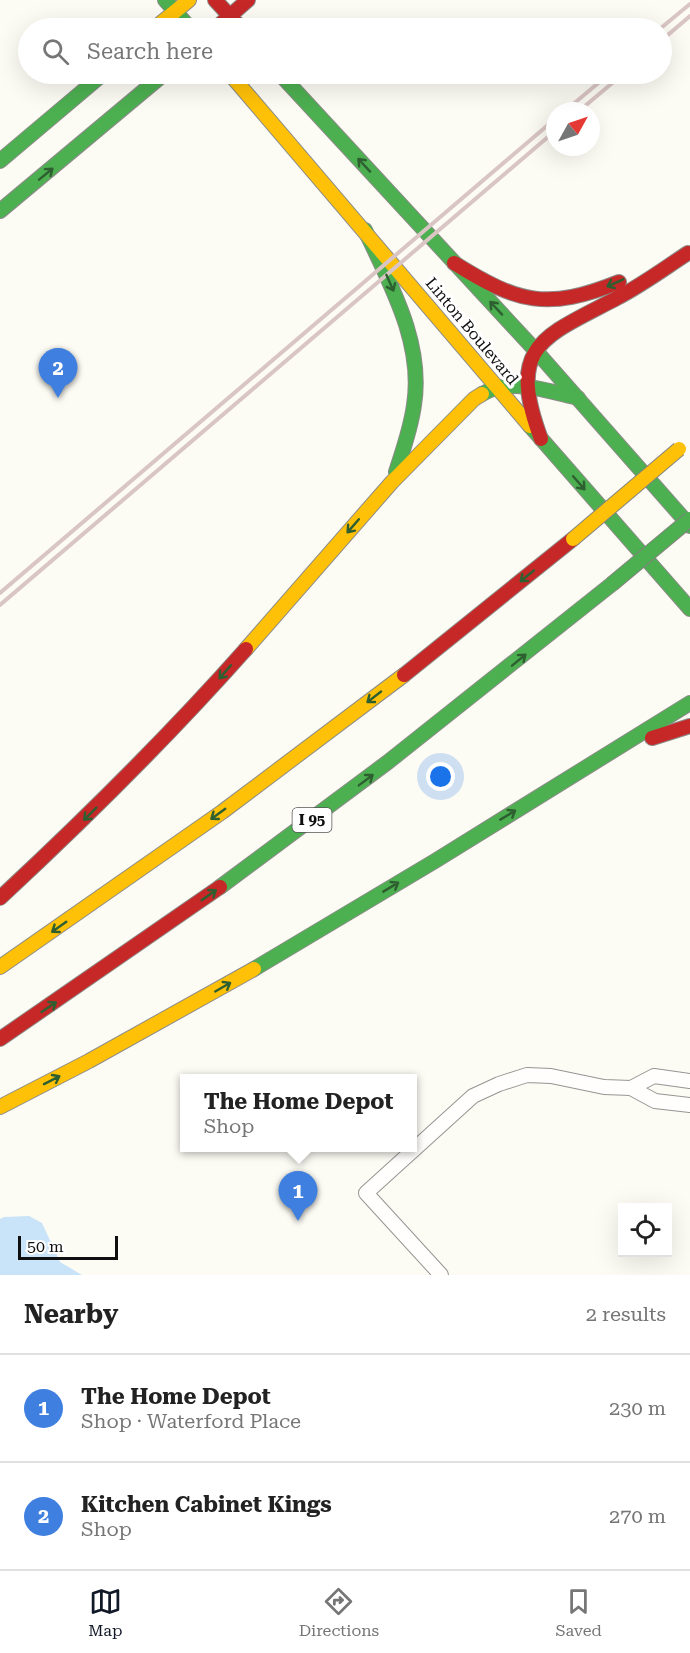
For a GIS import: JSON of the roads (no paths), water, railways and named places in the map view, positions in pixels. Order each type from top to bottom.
[{"type":"main road","points":[[165,0],[181,18]]},
{"type":"main road","points":[[167,18],[189,0]]},
{"type":"main road","points":[[215,0],[230,16]]},
{"type":"main road","points":[[228,18],[248,0]]},
{"type":"main road","points":[[0,161],[91,84]]},
{"type":"main road","points":[[0,211],[152,84]]},
{"type":"main road","name":"Linton Boulevard","points":[[239,84],[541,439],[690,609]]},
{"type":"main road","name":"Linton Boulevard","points":[[289,84],[536,351],[690,526]]},
{"type":"main road","points":[[365,230],[404,315],[412,342],[417,373],[416,401],[411,427],[392,482]]},
{"type":"main road","points":[[454,263],[506,292],[526,299],[554,301],[578,298],[689,252]]},
{"type":"main road","points":[[541,439],[526,387],[528,370],[536,351],[552,333],[626,294],[689,252]]},
{"type":"main road","points":[[0,898],[85,819],[153,750],[218,680],[392,482],[474,399],[497,387],[526,387],[578,398]]},
{"type":"main road","points":[[0,967],[116,887],[410,670],[573,539],[690,439]]},
{"type":"main road","name":"I 95","points":[[0,1039],[120,958],[275,848],[446,718],[690,519]]},
{"type":"main road","points":[[0,1107],[93,1059],[246,974],[690,703]]},
{"type":"main road","points":[[610,753],[690,726]]},
{"type":"street","points":[[417,1147],[473,1096],[527,1075],[551,1076],[604,1087],[631,1088],[655,1101],[690,1105]]},
{"type":"street","points":[[631,1088],[654,1076],[690,1081]]},
{"type":"street","points":[[411,1152],[366,1193],[441,1275]]},
{"type":"water","points":[[29,1216],[42,1223],[60,1262],[82,1275],[0,1275],[0,1219]]},
{"type":"railway","points":[[672,19],[690,4]]},
{"type":"railway","points":[[672,31],[690,16]]},
{"type":"railway","points":[[576,102],[597,84]]},
{"type":"railway","points":[[590,102],[611,84]]},
{"type":"railway","points":[[0,593],[546,127]]},
{"type":"railway","points":[[0,605],[546,139]]},
{"type":"place","name":"Kitchen Cabinet Kings","points":[[58,398]]},
{"type":"place","name":"The Home Depot","points":[[298,1221]]}]
